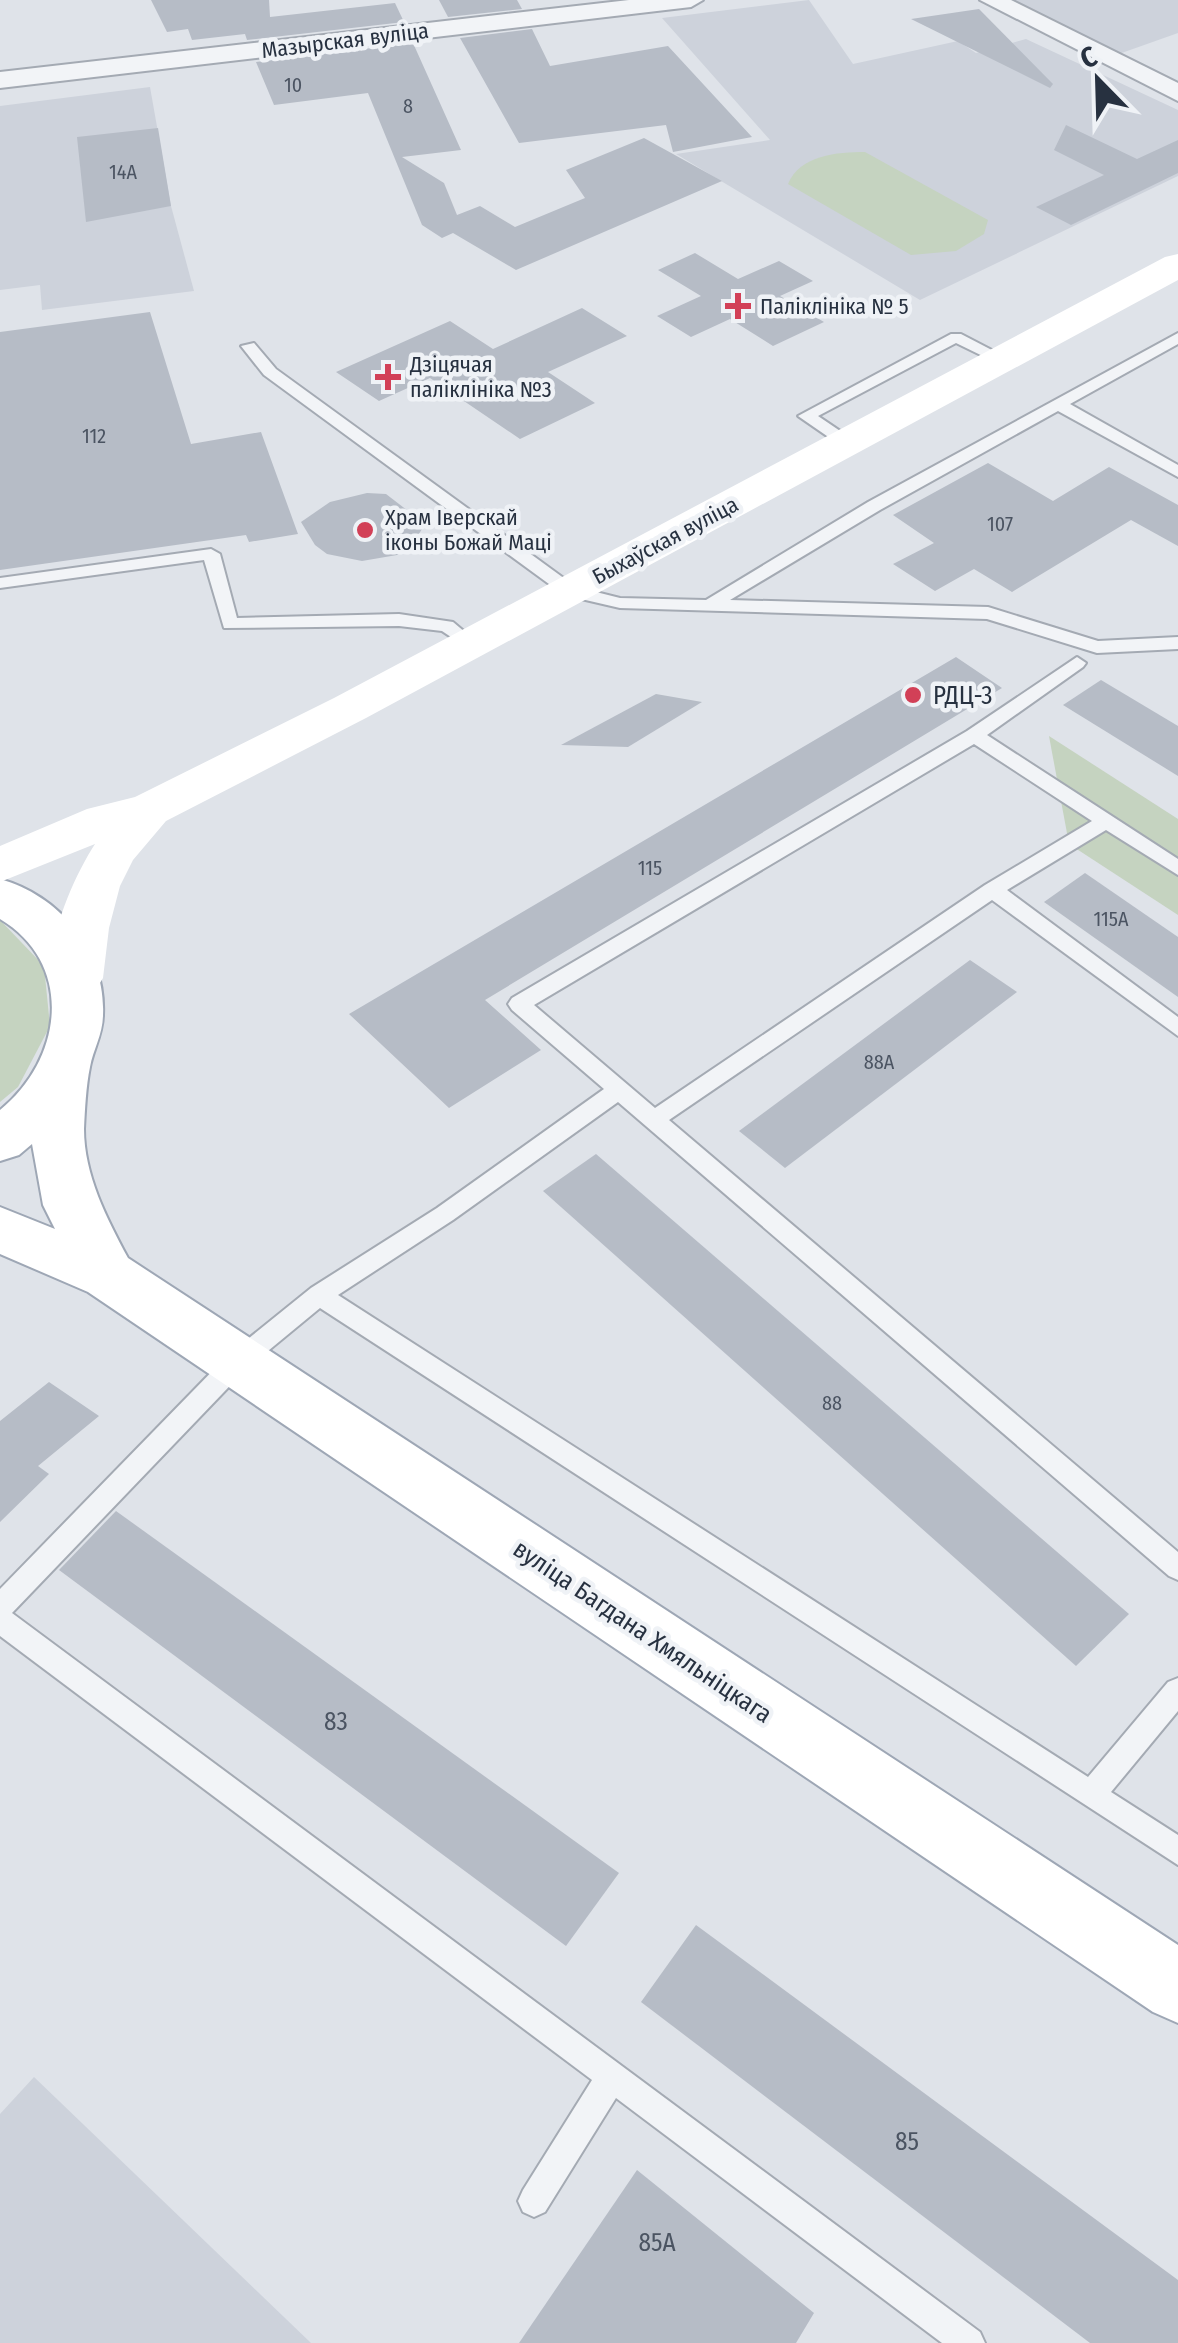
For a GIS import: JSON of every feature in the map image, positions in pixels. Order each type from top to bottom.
[{"type":"main road","name":"Быхаўская вуліца","points":[[0,866],[104,821],[149,810],[1178,265]]},
{"type":"main road","name":"Быхаўская вуліца","points":[[64,1070],[80,1023],[77,978],[88,898],[118,840],[149,810]]},
{"type":"main road","points":[[0,896],[49,930],[77,978]]},
{"type":"main road","points":[[0,1140],[18,1128],[64,1070]]},
{"type":"main road","name":"вуліца Багдана Хмяльніцкага","points":[[64,1070],[57,1132],[71,1205],[108,1275]]},
{"type":"main road","name":"вуліца Багдана Хмяльніцкага","points":[[0,1230],[108,1275],[1178,1987]]},
{"type":"street","name":"Мазырская вуліца","points":[[0,80],[691,0]]},
{"type":"street","points":[[992,0],[1178,93]]},
{"type":"lane","points":[[712,604],[874,506],[1178,338]]},
{"type":"lane","points":[[250,346],[270,372],[570,590],[620,603],[988,612],[1096,646],[1178,643]]},
{"type":"lane","points":[[1058,404],[1178,472]]},
{"type":"lane","points":[[0,583],[211,554],[230,624],[399,620],[446,626],[469,643]]},
{"type":"lane","points":[[1077,663],[974,735],[520,1004],[1178,1568]]},
{"type":"lane","points":[[974,735],[1178,868]]},
{"type":"lane","points":[[656,1118],[992,890],[1106,821]]},
{"type":"lane","points":[[992,890],[1178,1028]]},
{"type":"lane","points":[[0,1608],[237,1362],[318,1295],[445,1214],[618,1090]]},
{"type":"lane","points":[[318,1295],[1178,1851]]},
{"type":"lane","points":[[0,1620],[969,2343]]},
{"type":"lane","points":[[1091,1795],[1178,1691]]},
{"type":"lane","points":[[534,2201],[612,2077]]},
{"type":"shaded area","points":[[809,0],[853,64],[958,41],[976,53],[1026,39],[1178,110],[1178,176],[920,300],[676,154],[770,140],[662,18]]},
{"type":"shaded area","points":[[1014,0],[1178,0],[1178,33],[1116,55]]},
{"type":"shaded area","points":[[150,87],[171,206],[194,291],[42,310],[40,285],[0,290],[0,106]]},
{"type":"shaded area","points":[[34,2077],[311,2343],[0,2343],[0,2114]]},
{"type":"green space","points":[[865,152],[988,220],[984,234],[956,251],[911,255],[788,184],[810,161],[831,154]]},
{"type":"green space","points":[[1049,736],[1178,819],[1178,915],[1069,844]]},
{"type":"green space","points":[[0,920],[44,966],[50,1026],[18,1087],[0,1102]]},
{"type":"building","points":[[151,0],[269,0],[270,17],[395,3],[404,22],[247,40],[245,34],[192,40],[188,29],[167,32]]},
{"type":"building","points":[[439,0],[517,0],[522,9],[448,17]]},
{"type":"building","points":[[979,9],[1053,84],[1050,88],[911,19]]},
{"type":"building","points":[[532,29],[550,66],[668,46],[752,137],[673,152],[666,125],[519,143],[460,38]]},
{"type":"building","points":[[413,43],[461,150],[402,157],[444,183],[457,215],[480,206],[515,227],[585,198],[566,170],[644,138],[722,181],[516,270],[453,233],[442,238],[422,225],[368,93],[274,105],[256,62]]},
{"type":"building","points":[[1066,125],[1137,159],[1178,140],[1178,173],[1071,225],[1036,207],[1104,175],[1054,150]]},
{"type":"building","points":[[158,128],[171,206],[86,222],[77,137]]},
{"type":"building","name":"Паліклініка № 5","points":[[695,253],[738,279],[779,261],[813,281],[780,296],[824,322],[773,346],[730,319],[691,337],[657,316],[701,296],[658,270]]},
{"type":"building","name":"Дзіцячая паліклініка №3","points":[[582,308],[627,336],[548,372],[595,403],[520,439],[430,378],[379,401],[336,372],[450,321],[493,349]]},
{"type":"building","points":[[150,312],[191,444],[261,432],[298,534],[249,542],[246,535],[0,570],[0,332]]},
{"type":"building","points":[[988,463],[1053,501],[1109,467],[1178,505],[1178,546],[1131,520],[1012,592],[974,569],[935,591],[893,564],[934,543],[893,515]]},
{"type":"building","name":"Храм Іверскай іконы Божай Маці","points":[[367,493],[386,494],[425,524],[411,547],[397,555],[362,561],[327,554],[315,545],[301,522],[330,502]]},
{"type":"building","points":[[956,657],[1002,688],[485,1000],[541,1050],[449,1108],[349,1014]]},
{"type":"building","points":[[1101,680],[1178,726],[1178,776],[1063,705]]},
{"type":"building","points":[[656,694],[702,702],[628,747],[561,745]]},
{"type":"building","points":[[1085,873],[1178,937],[1178,997],[1044,902]]},
{"type":"building","points":[[970,960],[1017,992],[785,1168],[739,1131]]},
{"type":"building","points":[[596,1154],[1129,1614],[1076,1666],[543,1191]]},
{"type":"building","points":[[49,1382],[99,1416],[38,1466],[49,1474],[0,1522],[0,1421]]},
{"type":"building","points":[[116,1511],[619,1873],[566,1946],[59,1570]]},
{"type":"building","points":[[696,1925],[1178,2280],[1178,2343],[1090,2343],[641,2002]]},
{"type":"building","points":[[637,2170],[814,2313],[796,2343],[519,2343]]},
{"type":"place","name":"Паліклініка № 5","points":[[738,306]]},
{"type":"place","name":"Дзіцячая паліклініка №3","points":[[388,377]]},
{"type":"place","name":"Храм Іверскай іконы Божай Маці","points":[[365,530]]},
{"type":"place","name":"РДЦ-3","points":[[913,695]]}]
